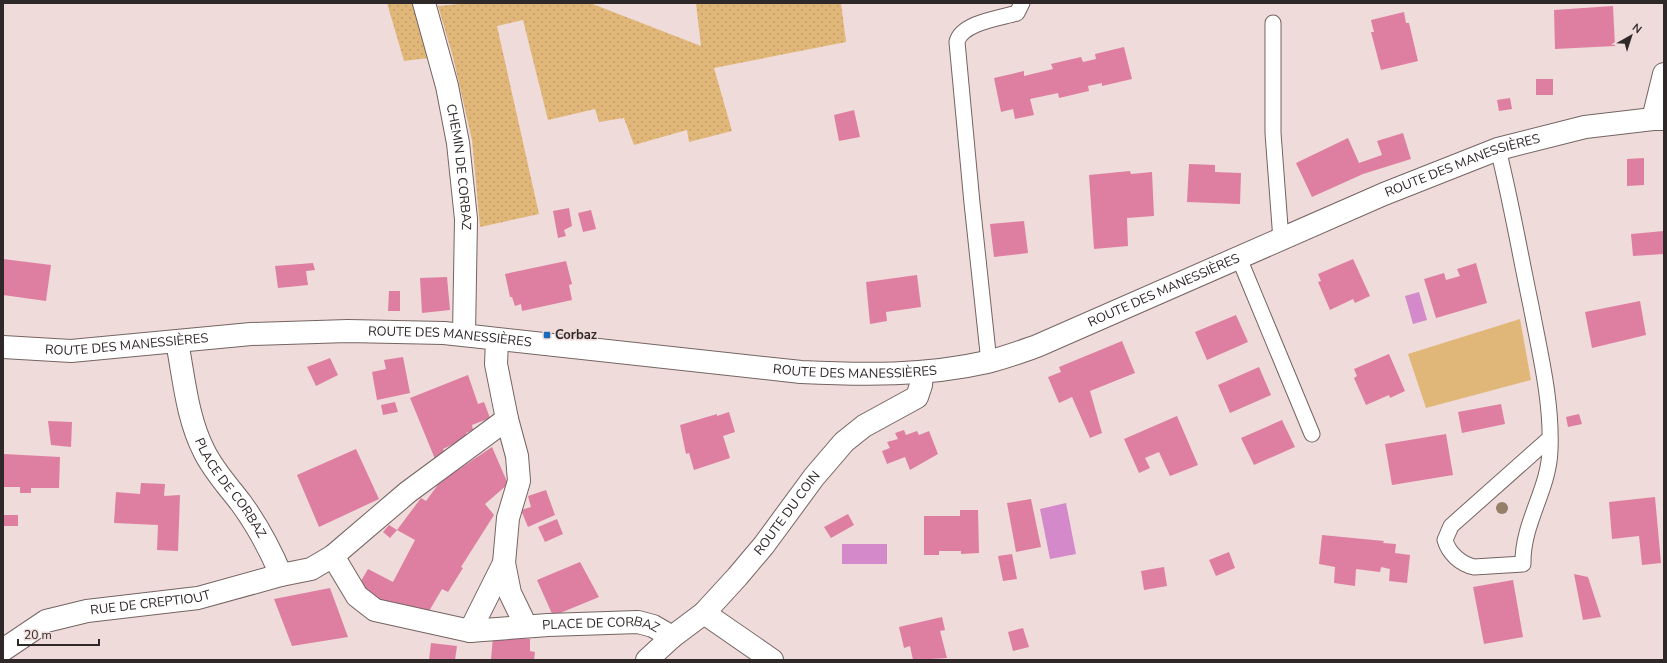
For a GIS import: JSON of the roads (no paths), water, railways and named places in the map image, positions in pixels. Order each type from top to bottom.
[{"type":"street","name":"CHEMIN DE CORBAZ","points":[[424,3],[448,93],[458,143],[466,219],[464,335]]},
{"type":"street","points":[[1659,119],[1664,74]]},
{"type":"street","name":"ROUTE DES MANESSIÈRES","points":[[3,347],[71,351],[251,334],[348,331],[444,333],[497,340],[801,372],[857,374],[922,372],[989,362],[1037,346],[1413,182],[1498,149],[1585,127],[1659,119]]},
{"type":"street","name":"PLACE DE CORBAZ","points":[[497,340],[496,364],[506,419],[517,456],[519,481],[508,518],[504,563],[510,593],[526,626]]},
{"type":"street","name":"PLACE DE CORBAZ","points":[[177,342],[193,425],[203,450],[212,466],[252,519],[272,554],[280,575]]},
{"type":"street","name":"ROUTE DU COIN","points":[[647,660],[672,637],[704,613],[764,545],[814,478],[844,442],[871,422],[918,397],[922,372]]},
{"type":"street","points":[[280,575],[311,569],[333,556],[408,492],[506,419]]},
{"type":"street","name":"PLACE DE CORBAZ","points":[[333,556],[358,596],[375,610],[470,631],[526,626],[638,622],[653,626],[672,637]]},
{"type":"street","name":"PLACE DE CORBAZ","points":[[470,631],[504,563]]},
{"type":"street","name":"RUE DE CREPTIOUT","points":[[3,650],[46,621],[87,610],[198,598],[280,575]]},
{"type":"street","points":[[704,613],[772,660]]},
{"type":"lane","points":[[989,362],[957,42],[959,36],[964,31],[976,25],[1017,13],[1021,8],[1022,3]]},
{"type":"lane","points":[[1273,23],[1273,133],[1281,240]]},
{"type":"lane","points":[[1498,149],[1548,392],[1550,438],[1548,470],[1526,531],[1523,550],[1523,564],[1474,567],[1466,565],[1449,549],[1445,540],[1451,526],[1550,438]]},
{"type":"lane","points":[[1239,258],[1312,434]]},
{"type":"place","name":"Corbaz","points":[[547,335]]}]
